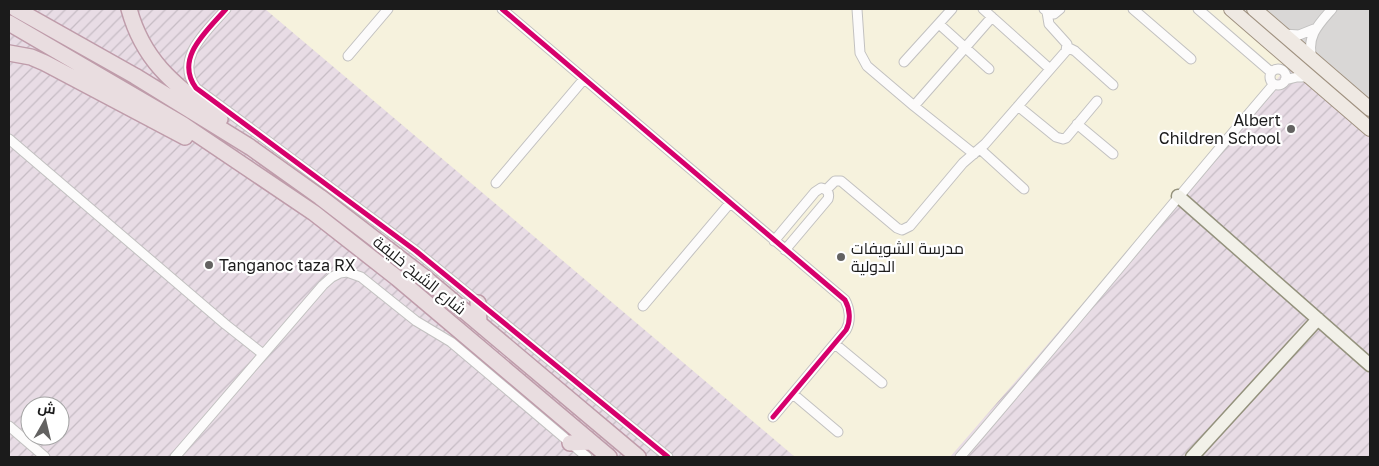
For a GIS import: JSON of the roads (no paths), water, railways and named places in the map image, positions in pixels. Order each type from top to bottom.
[{"type":"highway","name":"شارع الشيخ خليفة","points":[[16,9],[135,76],[250,147],[373,236],[479,322],[638,457]]},
{"type":"highway","points":[[129,9],[140,39],[159,67],[190,96],[238,134],[250,147]]},
{"type":"highway","name":"شارع الشيخ خليفة","points":[[9,22],[182,124],[314,213],[358,247],[610,457]]},
{"type":"highway","points":[[9,53],[32,57],[46,63],[216,154],[234,158]]},
{"type":"highway","points":[[478,303],[479,322]]},
{"type":"highway","points":[[570,443],[591,442]]},
{"type":"main road","points":[[1231,9],[1370,129]]},
{"type":"main road","points":[[1254,9],[1370,109]]},
{"type":"street","points":[[226,9],[191,52],[188,71],[190,81],[196,88],[416,251],[668,457]]},
{"type":"street","points":[[348,56],[388,9]]},
{"type":"street","points":[[502,9],[845,300],[849,324],[846,330],[773,417]]},
{"type":"street","points":[[857,9],[859,46],[863,60],[872,71],[914,106],[977,151],[1024,189]]},
{"type":"street","points":[[904,62],[952,9]]},
{"type":"street","points":[[983,9],[1050,69]]},
{"type":"street","points":[[1046,11],[1054,14],[1060,9]]},
{"type":"street","points":[[1132,9],[1191,59]]},
{"type":"street","points":[[1198,9],[1275,71],[1285,73],[1286,80]]},
{"type":"street","points":[[1312,58],[1310,44],[1314,30],[1332,9]]},
{"type":"street","points":[[826,190],[836,181],[841,181],[897,228],[906,229],[963,163],[977,151],[1066,51],[1065,41],[1049,24],[1046,11]]},
{"type":"street","points":[[914,106],[992,17]]},
{"type":"street","points":[[939,24],[989,69]]},
{"type":"street","points":[[1284,34],[1300,35],[1314,30]]},
{"type":"street","points":[[1067,47],[1112,85]]},
{"type":"street","points":[[1280,51],[1275,71],[1270,79],[1274,84],[1280,85],[1286,80],[1297,77],[1310,77]]},
{"type":"street","points":[[496,182],[584,79]]},
{"type":"street","points":[[960,457],[1274,84]]},
{"type":"street","points":[[1018,106],[1059,139],[1066,138],[1096,101]]},
{"type":"street","points":[[1077,124],[1112,154]]},
{"type":"street","points":[[9,139],[225,324],[263,354]]},
{"type":"street","points":[[774,241],[820,188],[826,190]]},
{"type":"street","points":[[785,250],[828,199],[826,190]]},
{"type":"street","points":[[1178,196],[1370,365]]},
{"type":"street","points":[[643,306],[730,203]]},
{"type":"street","points":[[796,214],[807,224]]},
{"type":"street","points":[[175,457],[323,284],[332,277],[347,272],[361,277],[416,321],[451,342],[587,457]]},
{"type":"street","points":[[1192,457],[1318,319]]},
{"type":"street","points":[[835,344],[882,383]]},
{"type":"street","points":[[793,394],[838,432]]},
{"type":"street","points":[[9,426],[45,457]]},
{"type":"place","name":"Albert Children School","points":[[1291,129]]},
{"type":"place","name":"مدرسة الشويفات الدولية","points":[[841,257]]},
{"type":"place","name":"Tanganoc taza RX","points":[[209,265]]}]
